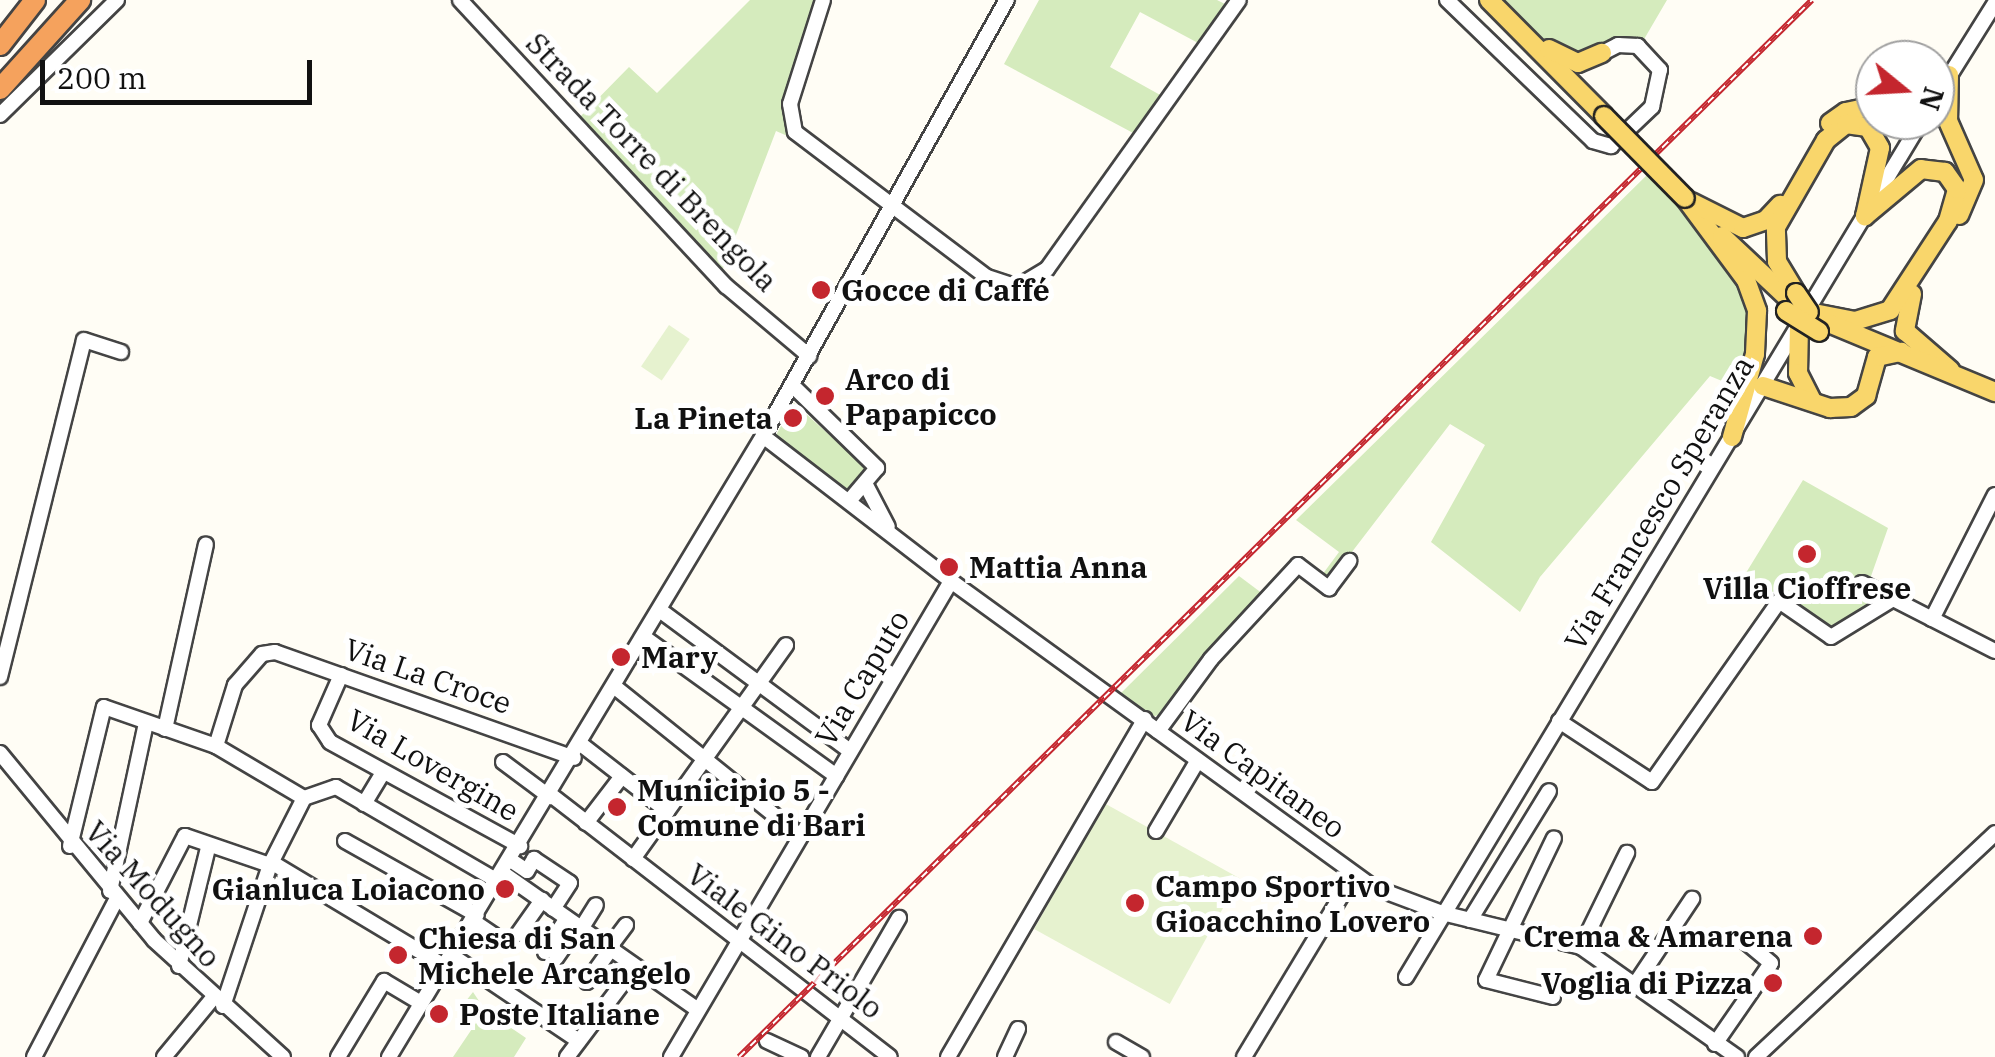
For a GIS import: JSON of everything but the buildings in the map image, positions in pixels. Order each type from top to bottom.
[{"type":"highway","points":[[0,45],[35,0]]},
{"type":"highway","points":[[0,71],[64,0]]},
{"type":"highway","points":[[0,89],[80,0]]},
{"type":"main road","points":[[1489,0],[1791,302],[1860,352],[1871,378]]},
{"type":"main road","points":[[1518,29],[1567,62],[1602,53]]},
{"type":"main road","points":[[1601,114],[1584,79],[1602,53]]},
{"type":"main road","points":[[1685,198],[1735,227],[1759,224],[1773,214],[1832,121],[1855,113]]},
{"type":"main road","points":[[1791,302],[1780,269],[1776,227],[1826,140],[1846,124],[1868,126],[1880,148],[1865,216]]},
{"type":"main road","points":[[1950,370],[1910,339],[1903,324],[1913,293],[1973,187],[1955,137]]},
{"type":"main road","points":[[1816,321],[1862,321],[1897,304],[1948,221],[1956,186],[1940,169],[1921,169],[1865,216]]},
{"type":"main road","points":[[1685,198],[1746,280],[1758,311],[1755,354],[1732,437]]},
{"type":"main road","points":[[1816,321],[1950,370],[1995,392]]},
{"type":"main road","points":[[1812,401],[1798,373],[1816,321]]},
{"type":"main road","points":[[1763,386],[1812,401],[1851,407],[1866,396],[1877,357],[1901,352]]},
{"type":"street","points":[[0,115],[117,0]]},
{"type":"street","name":"Strada Torre di Brengola","points":[[460,0],[726,286],[809,356]]},
{"type":"street","points":[[823,0],[790,104],[792,126],[892,207],[994,281],[1017,287],[1039,278],[1240,0]]},
{"type":"street","points":[[389,1057],[645,638],[792,386],[1007,0]]},
{"type":"street","points":[[1448,0],[1593,141],[1611,146],[1652,107],[1660,70],[1638,46],[1618,44],[1602,53]]},
{"type":"street","points":[[1955,62],[1995,3]]},
{"type":"street","name":"Via Francesco Speranza","points":[[1406,977],[1763,386],[1816,321],[1865,216],[1910,140]]},
{"type":"street","points":[[0,677],[84,340],[121,352]]},
{"type":"street","points":[[792,386],[877,468],[850,500]]},
{"type":"street","name":"Via Capitaneo","points":[[763,436],[951,581],[1354,874],[1395,899],[1581,948],[1737,1057]]},
{"type":"street","points":[[866,484],[891,532]]},
{"type":"street","points":[[1932,619],[1995,495]]},
{"type":"street","points":[[165,729],[206,544]]},
{"type":"street","points":[[1158,731],[1212,659],[1298,565],[1329,588],[1349,562]]},
{"type":"street","name":"Via Caputo","points":[[670,1057],[951,581]]},
{"type":"street","points":[[1862,584],[1995,651]]},
{"type":"street","points":[[1559,721],[1652,782],[1779,602],[1830,637],[1893,600]]},
{"type":"street","points":[[660,611],[850,752]]},
{"type":"street","points":[[645,638],[836,776]]},
{"type":"street","points":[[633,859],[786,645]]},
{"type":"street","name":"Via La Croce","points":[[216,746],[235,686],[262,654],[341,675],[578,752],[622,776],[668,812]]},
{"type":"street","name":"Via Lovergine","points":[[341,675],[320,732],[382,772],[520,846]]},
{"type":"street","points":[[615,686],[800,836]]},
{"type":"street","points":[[70,846],[104,707],[216,746],[304,798]]},
{"type":"street","points":[[948,1057],[1145,719]]},
{"type":"street","points":[[34,1057],[113,894],[146,722]]},
{"type":"street","name":"Via Modugno","points":[[0,753],[70,846],[179,966],[283,1057]]},
{"type":"street","points":[[1156,831],[1198,760]]},
{"type":"street","name":"Viale Gino Priolo","points":[[502,762],[890,1057]]},
{"type":"street","points":[[364,804],[382,772]]},
{"type":"street","points":[[586,823],[622,776]]},
{"type":"street","points":[[164,1057],[218,1002],[271,864],[304,798],[336,787],[505,872],[634,968],[698,1010]]},
{"type":"street","points":[[1470,920],[1550,791]]},
{"type":"street","points":[[1756,1057],[1995,832]]},
{"type":"street","points":[[140,922],[185,836],[208,848],[271,864],[448,960],[579,1041]]},
{"type":"street","points":[[1552,998],[1486,980],[1554,838]]},
{"type":"street","points":[[345,841],[475,918],[494,935]]},
{"type":"street","points":[[179,966],[208,848]]},
{"type":"street","points":[[1581,948],[1627,854]]},
{"type":"street","points":[[505,872],[527,871],[534,859],[570,883],[518,934]]},
{"type":"street","points":[[1244,1057],[1354,874]]},
{"type":"street","points":[[1634,986],[1692,899]]},
{"type":"street","points":[[550,955],[596,904]]},
{"type":"street","points":[[818,1057],[898,918]]},
{"type":"street","points":[[587,982],[626,924]]},
{"type":"street","points":[[1715,1044],[1771,963],[1740,937]]},
{"type":"street","points":[[567,1057],[634,968]]},
{"type":"street","points":[[338,1057],[384,981],[422,1003]]},
{"type":"street","points":[[1004,1057],[1018,1029]]},
{"type":"street","points":[[767,1041],[801,1057]]},
{"type":"street","points":[[1116,1042],[1142,1057]]},
{"type":"green space","points":[[750,0],[817,0],[785,104],[792,138],[776,131],[721,274],[576,121],[629,67],[657,93]]},
{"type":"green space","points":[[1039,0],[1217,0],[1227,5],[1200,44],[1140,12],[1110,67],[1162,96],[1135,134],[1004,64]]},
{"type":"green space","points":[[1499,0],[1667,0],[1643,41],[1613,39],[1590,55],[1559,53]]},
{"type":"green space","points":[[1649,173],[1738,277],[1754,314],[1741,389],[1710,376],[1540,577],[1520,612],[1431,542],[1485,445],[1450,424],[1332,578],[1322,575],[1339,552],[1296,520]]},
{"type":"green space","points":[[669,325],[690,339],[662,380],[641,366]]},
{"type":"green space","points":[[794,403],[867,469],[850,492],[776,435]]},
{"type":"green space","points":[[1803,480],[1888,528],[1870,579],[1879,600],[1837,628],[1828,629],[1783,591],[1773,604],[1741,581]]},
{"type":"green space","points":[[1239,576],[1263,594],[1164,714],[1150,717],[1119,695]]},
{"type":"green space","name":"Campo Sportivo Gioacchino Lovero","points":[[1104,803],[1240,878],[1170,1004],[1034,929]]},
{"type":"green space","points":[[473,992],[485,1010],[526,1038],[514,1057],[453,1057],[480,1017],[462,1006]]},
{"type":"railway","points":[[739,1057],[1812,0]]},
{"type":"place","name":"Gocce di Caffé","points":[[821,290]]},
{"type":"place","name":"Arco di Papapicco","points":[[825,396]]},
{"type":"place","name":"La Pineta","points":[[793,418]]},
{"type":"place","name":"Villa Cioffrese","points":[[1807,554]]},
{"type":"place","name":"Mattia Anna","points":[[949,567]]},
{"type":"place","name":"Mary","points":[[621,657]]},
{"type":"place","name":"Municipio 5 - Comune di Bari","points":[[617,807]]},
{"type":"place","name":"Gianluca Loiacono","points":[[505,889]]},
{"type":"place","name":"Campo Sportivo Gioacchino Lovero","points":[[1135,903]]},
{"type":"place","name":"Crema & Amarena","points":[[1813,936]]},
{"type":"place","name":"Chiesa di San Michele Arcangelo","points":[[398,955]]},
{"type":"place","name":"Voglia di Pizza","points":[[1773,983]]},
{"type":"place","name":"Poste Italiane","points":[[439,1014]]}]
